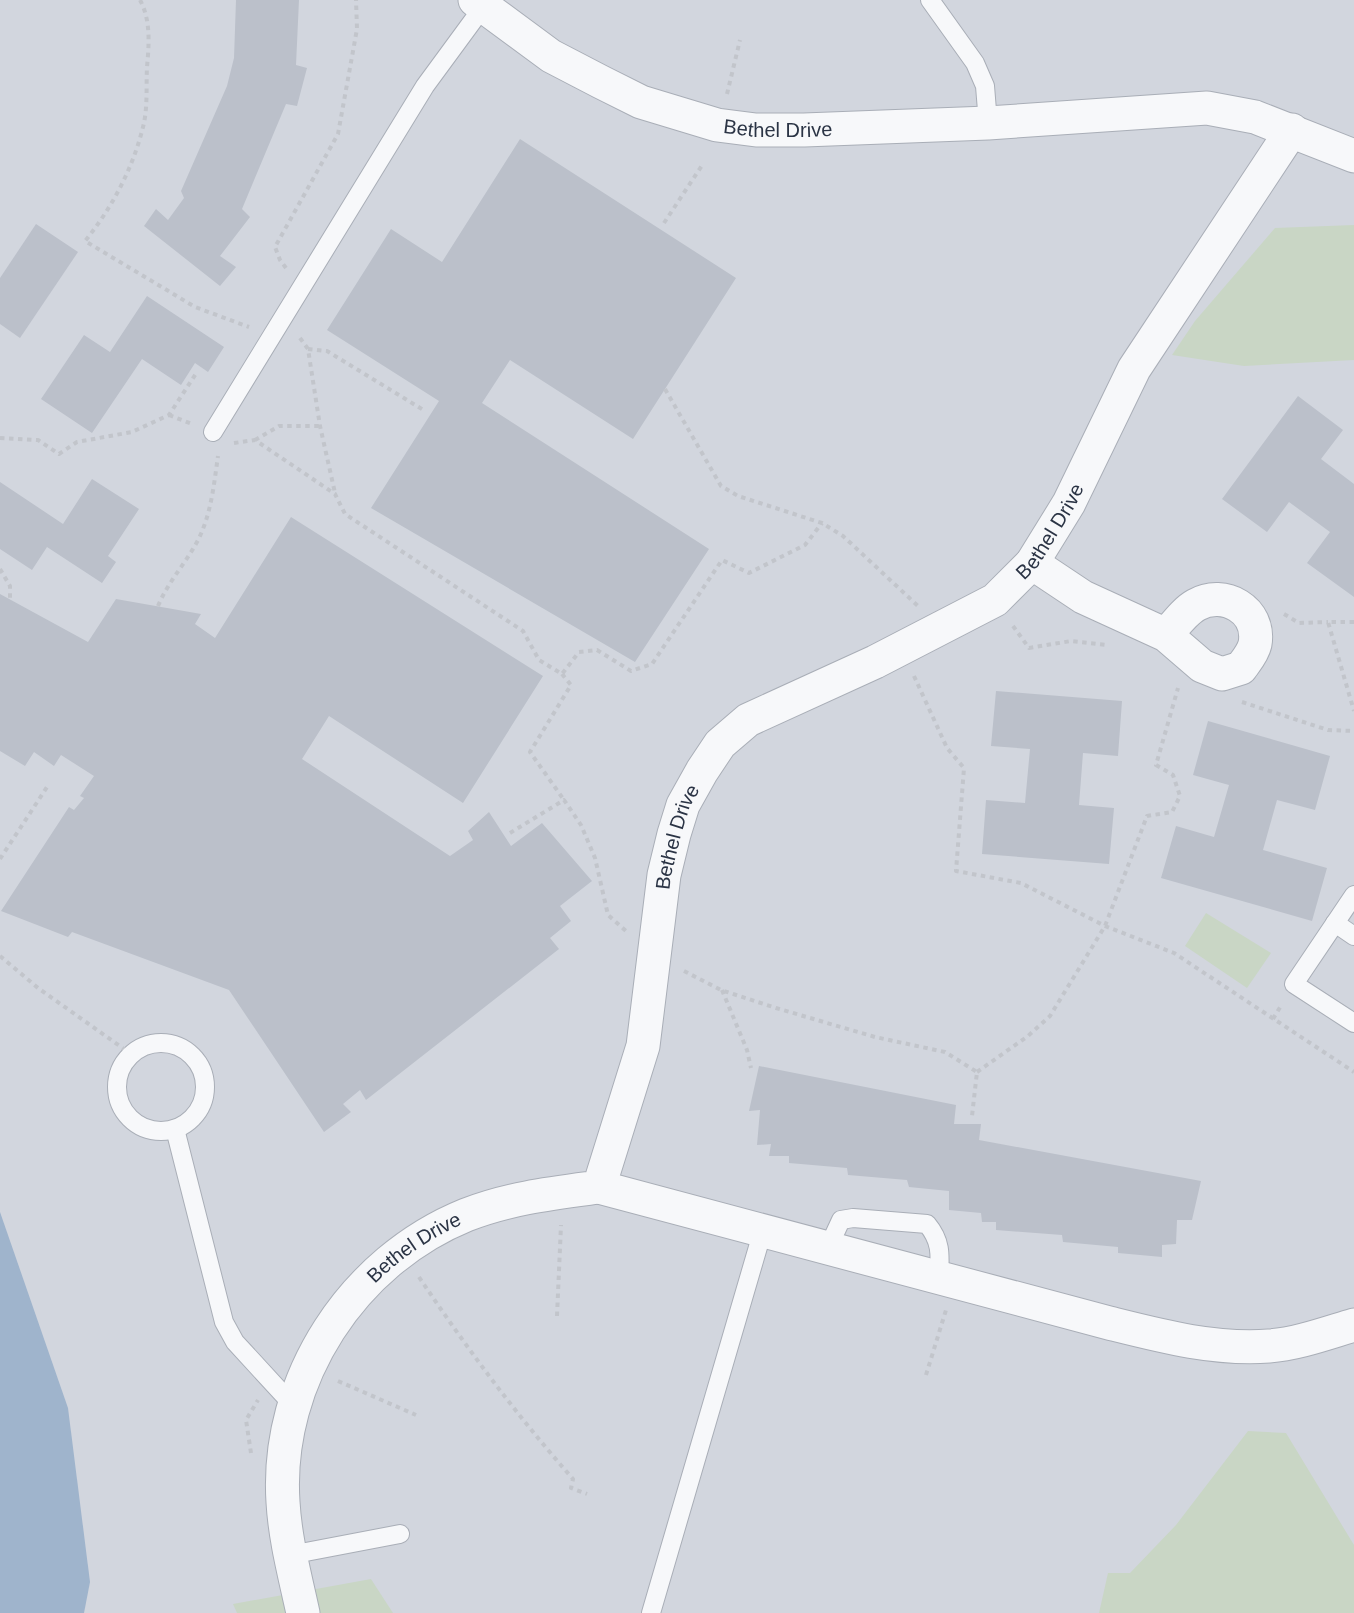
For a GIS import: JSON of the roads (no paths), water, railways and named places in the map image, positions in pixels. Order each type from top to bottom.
[{"type":"street","name":"Bethel Drive","points":[[479,3],[551,56],[601,82],[641,102],[717,125],[756,130],[988,123],[1207,108],[1255,117],[1354,156]]},
{"type":"street","name":"Bethel Drive","points":[[303,1613],[290,1555],[283,1501],[283,1461],[292,1404],[311,1362],[346,1304],[367,1280],[402,1251],[434,1231],[467,1215],[512,1201],[599,1187],[643,1046],[664,875],[674,834],[683,804],[720,744],[748,720],[902,649],[995,600],[1032,563],[1069,503],[1134,369],[1292,130]]},
{"type":"street","points":[[1032,563],[1083,597],[1166,635]]},
{"type":"street","points":[[599,1187],[828,1248],[943,1292],[1147,1333],[1233,1347],[1271,1346],[1354,1325]]},
{"type":"lane","points":[[930,0],[975,63],[985,86],[988,123]]},
{"type":"lane","points":[[216,439],[302,287],[425,86],[479,3]]},
{"type":"lane","points":[[1354,895],[1294,984],[1354,1023]]},
{"type":"lane","points":[[1335,923],[1354,936]]},
{"type":"lane","points":[[162,1042],[185,1050],[202,1069],[205,1087],[201,1106],[189,1122],[176,1130],[154,1131],[136,1124],[122,1110],[116,1089],[120,1068],[131,1054],[147,1044],[162,1042]]},
{"type":"lane","points":[[176,1130],[224,1322],[235,1342],[292,1404]]},
{"type":"lane","points":[[828,1248],[841,1220],[853,1218],[927,1224],[936,1235],[941,1248],[943,1292]]},
{"type":"lane","points":[[651,1613],[763,1230]]},
{"type":"lane","points":[[290,1555],[400,1534]]},
{"type":"water","points":[[0,1212],[68,1408],[90,1582],[84,1613],[0,1613]]}]
